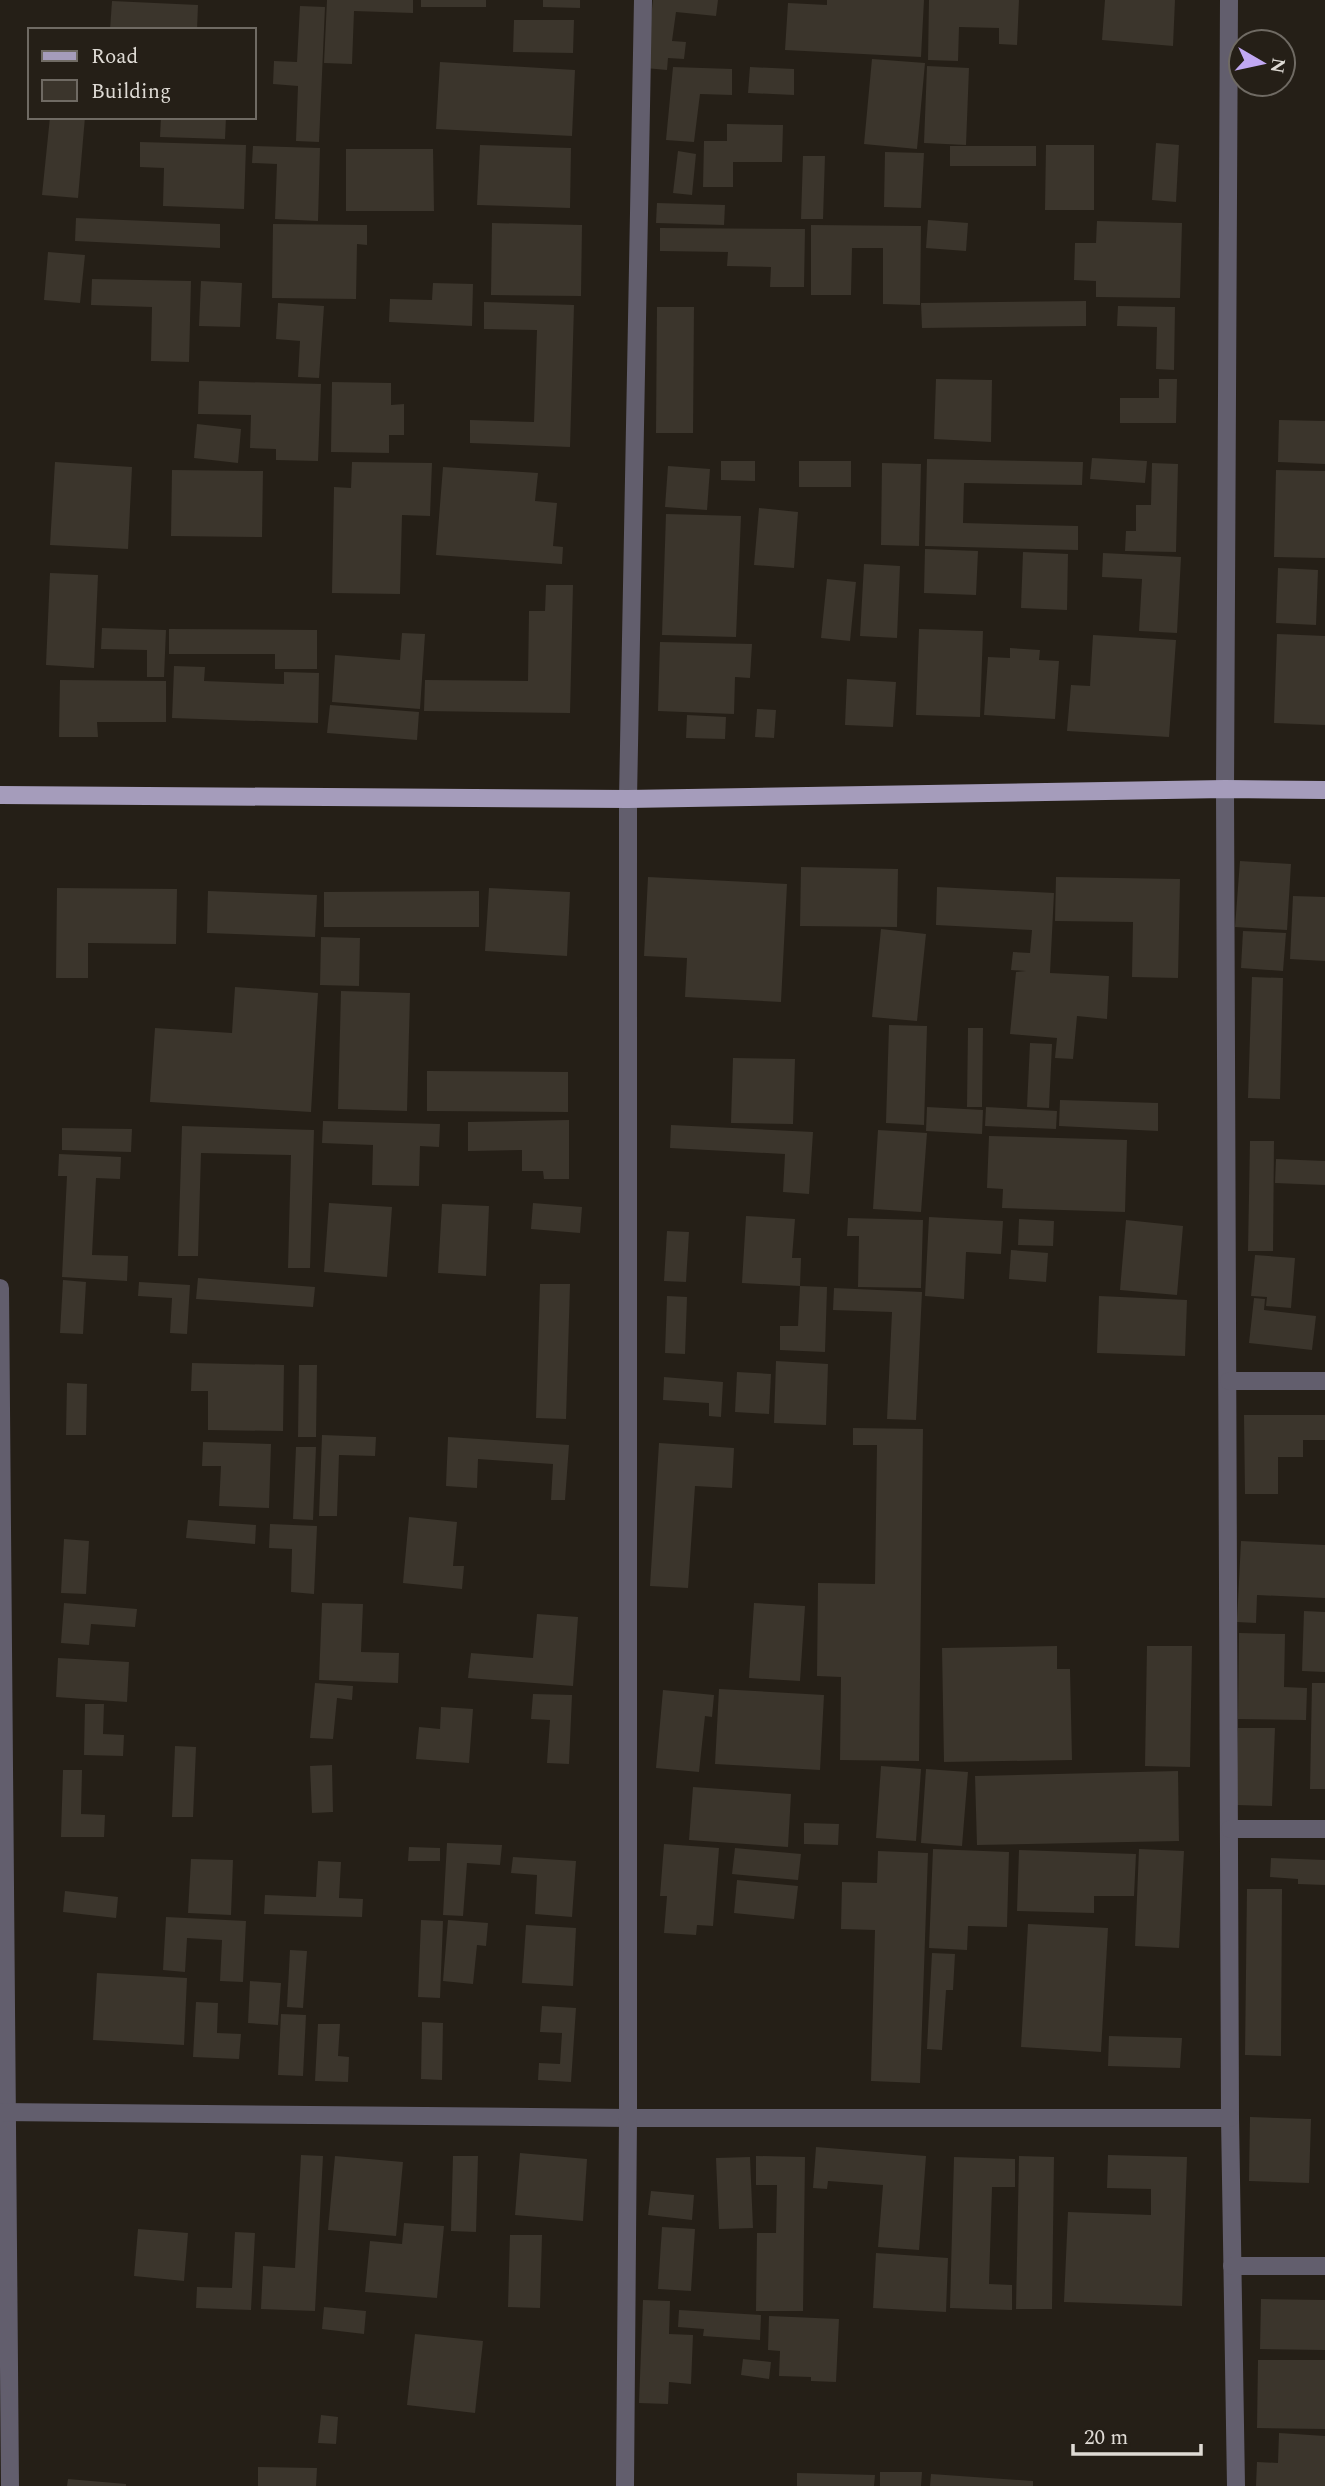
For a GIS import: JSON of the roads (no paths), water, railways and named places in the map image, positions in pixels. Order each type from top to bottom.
[{"type":"main road","points":[[0,795],[628,799],[1225,789],[1325,790]]},
{"type":"street","points":[[625,2486],[628,2118],[628,799],[643,0]]},
{"type":"street","points":[[1229,0],[1225,789],[1230,2118],[1236,2486]]},
{"type":"street","points":[[0,1288],[3,2112],[10,2486]]},
{"type":"street","points":[[1228,1381],[1325,1381]]},
{"type":"street","points":[[1230,1829],[1325,1829]]},
{"type":"street","points":[[3,2112],[628,2118],[1230,2118]]},
{"type":"street","points":[[1233,2266],[1325,2266]]}]
